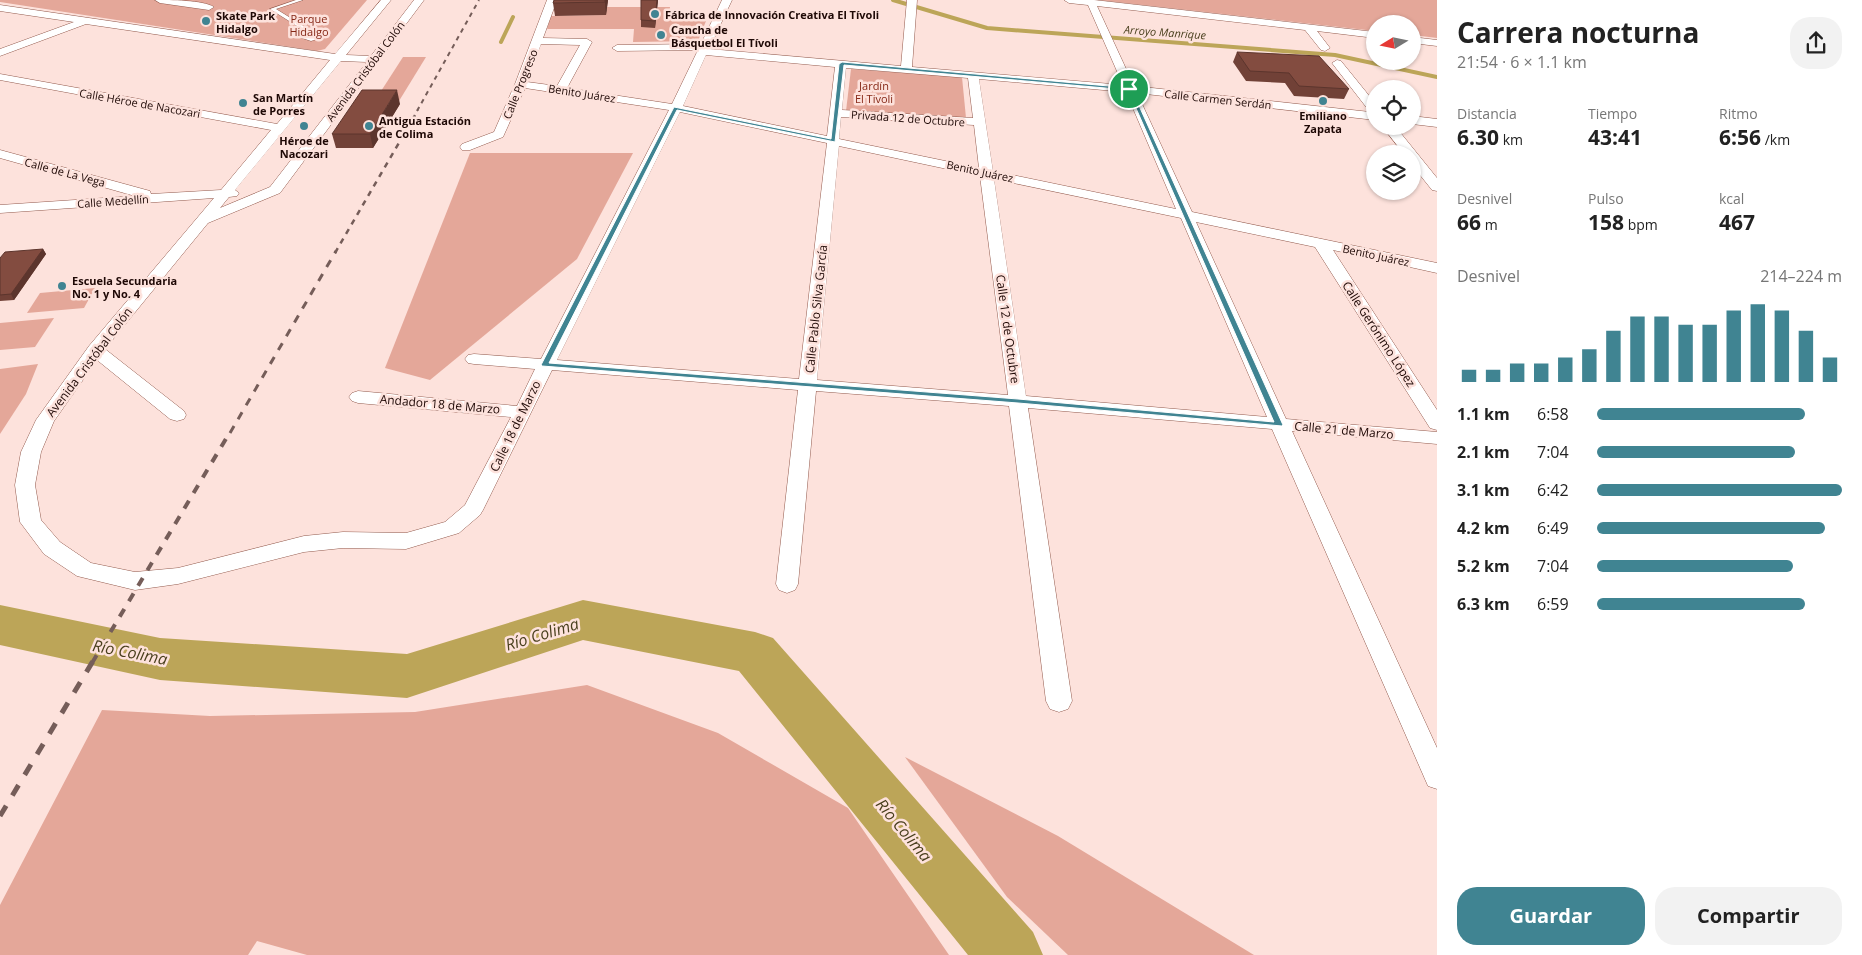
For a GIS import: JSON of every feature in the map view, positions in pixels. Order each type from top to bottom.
[{"type":"street","points":[[160,0],[209,7]]},
{"type":"street","name":"Avenida Cristóbal Colón","points":[[134,581],[85,570],[52,548],[31,522],[25,485],[31,452],[46,420],[95,350],[386,0]]},
{"type":"street","name":"Avenida Cristóbal Colón","points":[[203,221],[275,190],[375,58],[397,17],[419,0]]},
{"type":"street","name":"Calle Progreso","points":[[466,146],[499,134],[521,84],[552,0]]},
{"type":"street","name":"Calle 18 de Marzo","points":[[134,581],[178,576],[304,544],[344,540],[406,541],[452,528],[473,510],[676,108],[727,0]]},
{"type":"street","points":[[906,69],[912,0]]},
{"type":"street","points":[[1069,0],[1366,35]]},
{"type":"street","points":[[1091,2],[1437,777]]},
{"type":"street","points":[[0,8],[337,59],[375,58]]},
{"type":"street","points":[[372,17],[397,17]]},
{"type":"street","points":[[0,53],[85,21]]},
{"type":"street","points":[[1309,28],[1325,48]]},
{"type":"street","points":[[537,40],[588,42],[560,90]]},
{"type":"street","points":[[1421,41],[1437,43]]},
{"type":"street","name":"Calle Carmen Serdán","points":[[621,52],[702,51],[1129,89],[1366,115]]},
{"type":"street","points":[[1337,63],[1366,99]]},
{"type":"street","name":"Calle Pablo Silva García","points":[[787,584],[842,64]]},
{"type":"street","name":"Calle 12 de Octubre","points":[[973,75],[1059,701]]},
{"type":"street","name":"Calle Héroe de Nacozari","points":[[0,77],[280,128]]},
{"type":"street","name":"Benito Juárez","points":[[521,84],[676,108],[1437,268]]},
{"type":"street","name":"Privada 12 de Octubre","points":[[836,114],[979,122]]},
{"type":"street","points":[[1421,121],[1437,123]]},
{"type":"street","points":[[1395,135],[1404,145]]},
{"type":"street","name":"Calle de La Vega","points":[[0,154],[192,206],[199,212],[203,221]]},
{"type":"street","points":[[1421,166],[1437,186]]},
{"type":"street","points":[[225,194],[275,190]]},
{"type":"street","name":"Calle Medellín","points":[[0,209],[225,194]]},
{"type":"street","name":"Calle Gerónimo López","points":[[1321,244],[1437,424]]},
{"type":"street","points":[[95,350],[177,415]]},
{"type":"street","name":"Calle 21 de Marzo","points":[[474,359],[1018,401],[1437,438]]},
{"type":"street","name":"Andador 18 de Marzo","points":[[358,397],[522,412]]},
{"type":"lane","points":[[301,0],[272,9],[308,32]]},
{"type":"green space","name":"Parque Hidalgo","points":[[0,0],[367,0],[325,49],[317,51],[0,2]]},
{"type":"green space","points":[[1098,0],[1437,0],[1437,38],[1421,36],[1421,15],[1366,15],[1366,30]]},
{"type":"green space","points":[[607,7],[670,7],[669,14],[706,21],[698,41],[633,42],[634,29],[547,29],[551,16],[605,15]]},
{"type":"green space","points":[[403,57],[426,57],[399,101],[374,102]]},
{"type":"green space","name":"Jardín El Tivoli","points":[[851,69],[962,77],[966,118],[846,111]]},
{"type":"green space","points":[[470,153],[633,153],[577,259],[430,380],[385,368]]},
{"type":"green space","points":[[95,288],[84,308],[27,313],[40,293]]},
{"type":"green space","points":[[54,318],[35,347],[0,350],[0,323]]},
{"type":"green space","points":[[38,364],[26,394],[0,434],[0,369]]},
{"type":"green space","points":[[587,685],[718,733],[848,808],[949,955],[307,955],[257,941],[248,955],[0,955],[0,905],[102,710],[210,716],[415,712]]},
{"type":"green space","points":[[905,757],[1058,836],[1254,955],[1068,955],[1007,897]]},
{"type":"building","points":[[554,0],[605,0],[605,2],[553,3]]},
{"type":"building","points":[[641,0],[657,0],[655,21],[641,20]]},
{"type":"building","points":[[1237,52],[1319,56],[1349,89],[1299,86],[1289,73],[1250,71]]},
{"type":"building","points":[[362,90],[397,90],[370,134],[332,134]]},
{"type":"building","points":[[43,249],[11,294],[0,295],[0,258],[5,252]]},
{"type":"waterway","name":"Arroyo Manrique","points":[[893,0],[987,28],[1335,55],[1437,77]]},
{"type":"waterway","points":[[501,42],[513,17]]},
{"type":"waterway","name":"Río Colima","points":[[0,625],[160,659],[407,676],[583,620],[755,653],[1010,955]]},
{"type":"railway","points":[[417,111],[479,0]]},
{"type":"railway","points":[[335,253],[418,110]]},
{"type":"railway","points":[[230,433],[336,251]]},
{"type":"railway","points":[[92,663],[230,432]]},
{"type":"railway","points":[[0,816],[93,661]]},
{"type":"place","name":"Fábrica de Innovación Creativa El Tívoli","points":[[655,14]]},
{"type":"place","name":"Skate Park Hidalgo","points":[[206,21]]},
{"type":"place","name":"Cancha de Básquetbol El Tívoli","points":[[661,35]]},
{"type":"place","name":"Emiliano Zapata","points":[[1323,101]]},
{"type":"place","name":"San Martín de Porres","points":[[243,103]]},
{"type":"place","name":"Héroe de Nacozari","points":[[304,126]]},
{"type":"place","name":"Antigua Estación de Colima","points":[[369,126]]},
{"type":"place","name":"Escuela Secundaria No. 1 y No. 4","points":[[62,286]]},
{"type":"route","points":[[842,64],[1129,89],[1279,425],[1018,401],[545,365],[676,108],[833,141],[842,64]]}]
